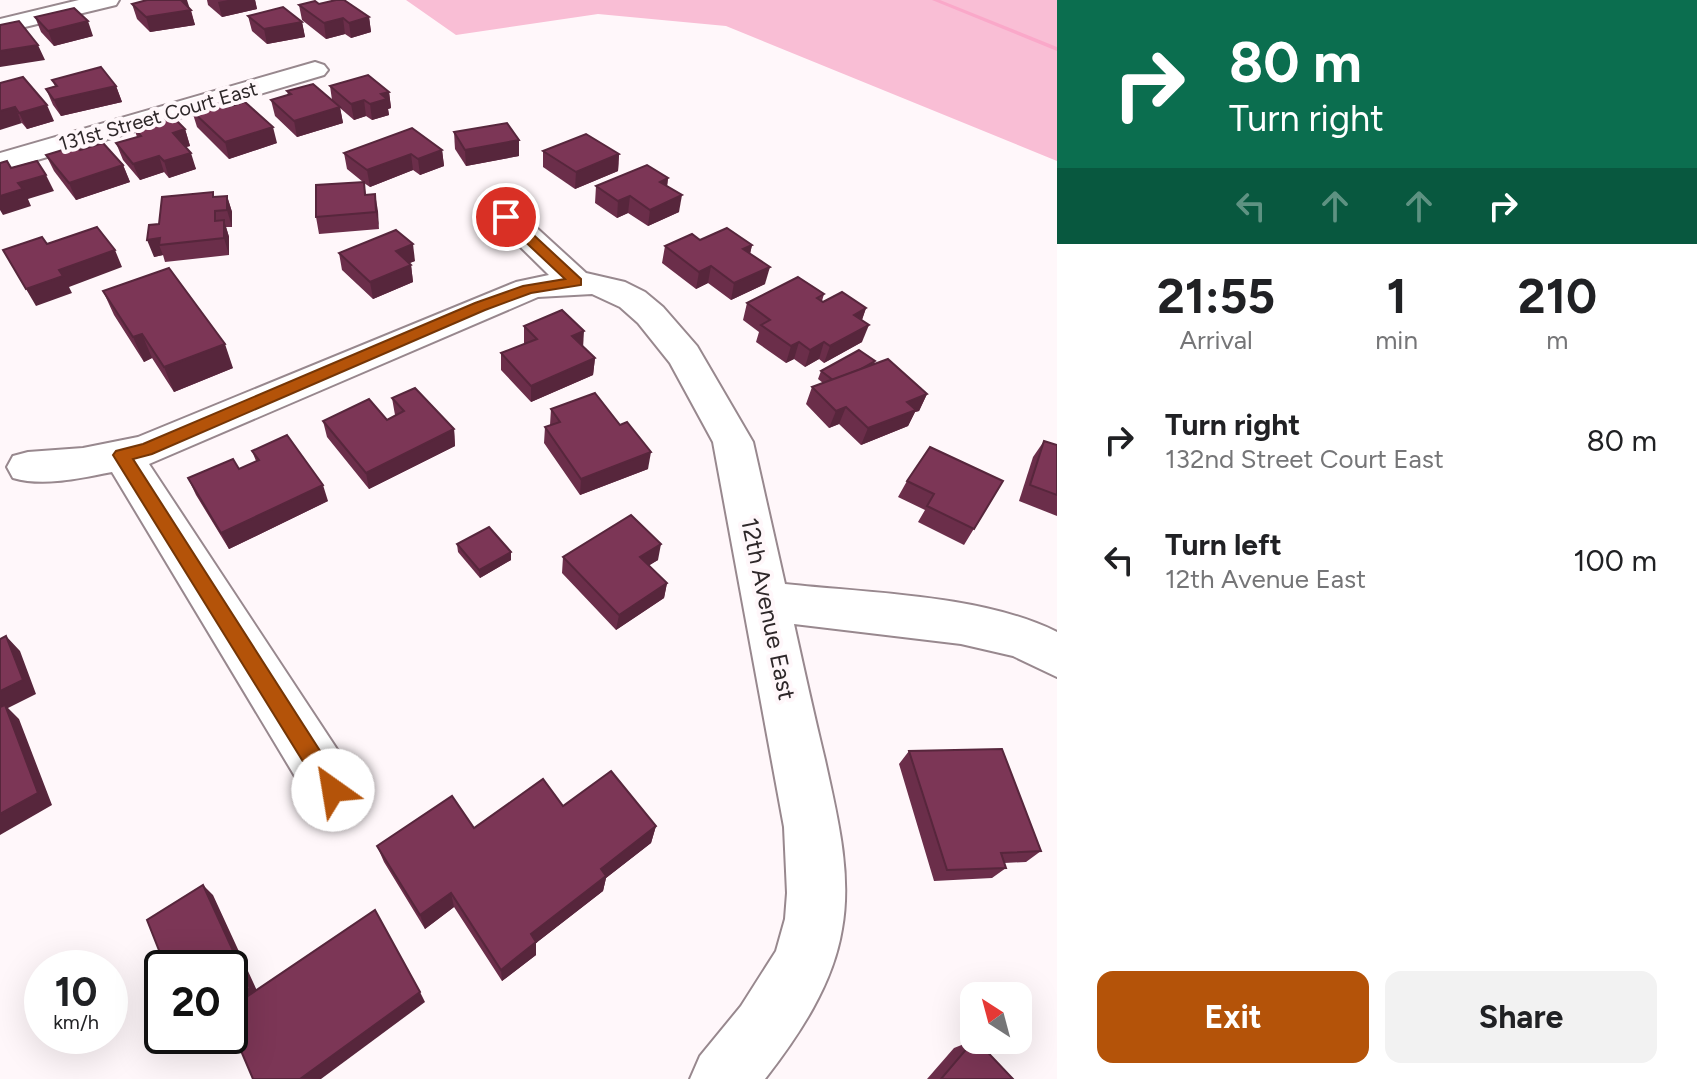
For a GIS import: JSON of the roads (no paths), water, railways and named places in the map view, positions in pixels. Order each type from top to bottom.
[{"type":"street","points":[[0,26],[108,0]]},
{"type":"street","name":"131st Street Court East","points":[[0,162],[315,70]]},
{"type":"street","points":[[506,217],[576,282]]},
{"type":"street","points":[[28,467],[83,463],[146,450],[480,307],[528,289],[576,282]]},
{"type":"street","name":"12th Avenue East","points":[[576,282],[605,287],[626,295],[658,323],[708,390],[733,442],[812,827],[815,886],[812,932],[796,977],[763,1032],[723,1079]]},
{"type":"street","points":[[122,455],[333,790]]},
{"type":"street","points":[[767,601],[961,624],[1023,638],[1057,656]]},
{"type":"waterway","points":[[935,0],[1057,49]]}]
